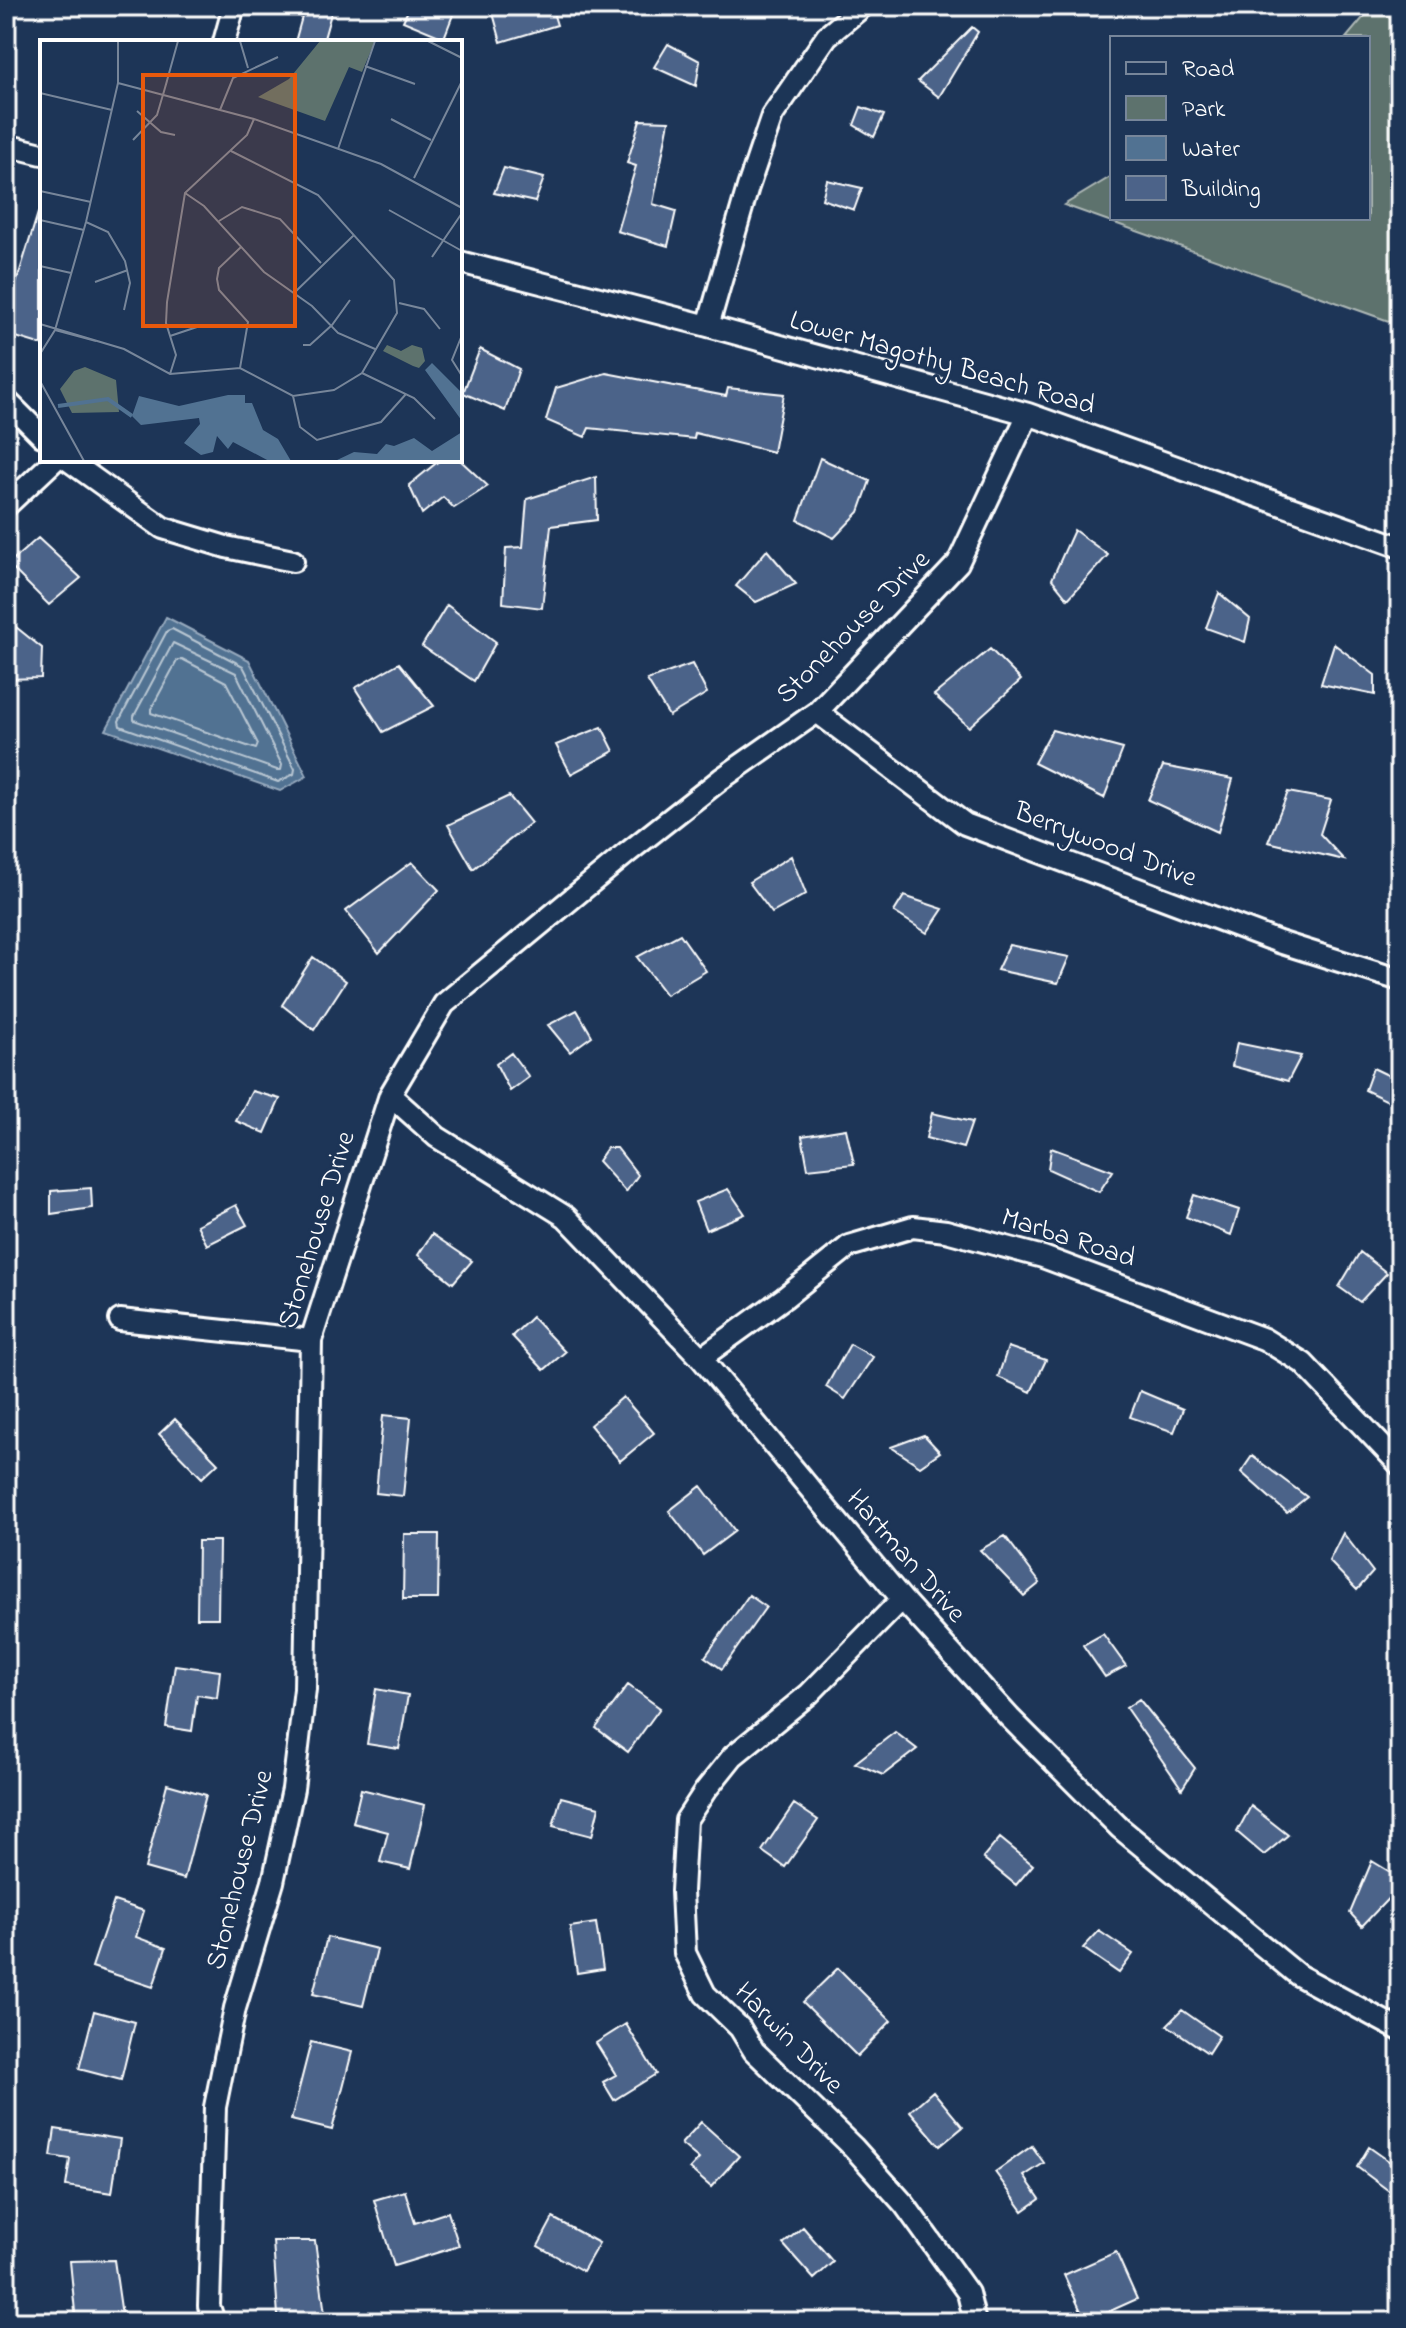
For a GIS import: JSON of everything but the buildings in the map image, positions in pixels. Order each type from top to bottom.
[{"type":"street","points":[[225,40],[234,6]]},
{"type":"street","points":[[708,326],[772,116],[827,36],[863,6]]},
{"type":"street","points":[[6,145],[40,154]]},
{"type":"street","name":"Lower Magothy Beach Road","points":[[462,263],[1028,414],[1400,547]]},
{"type":"street","points":[[6,400],[40,434]]},
{"type":"street","name":"Stonehouse Drive","points":[[214,2322],[209,2306],[215,2107],[235,2008],[276,1867],[293,1789],[305,1689],[311,1340],[390,1095],[444,1004],[721,779],[817,712],[958,563],[1028,414]]},
{"type":"street","points":[[6,506],[53,462]]},
{"type":"street","points":[[71,462],[163,528],[226,547],[293,561]]},
{"type":"street","name":"Berrywood Drive","points":[[817,712],[965,824],[1279,942],[1400,980]]},
{"type":"street","name":"Hartman Drive","points":[[390,1095],[437,1137],[566,1217],[701,1358],[902,1599],[1010,1718],[1120,1828],[1298,1975],[1398,2025]]},
{"type":"street","name":"Marba Road","points":[[701,1358],[849,1246],[913,1227],[946,1231],[1043,1257],[1264,1339],[1303,1363],[1400,1465]]},
{"type":"street","points":[[120,1320],[311,1340]]},
{"type":"street","name":"Harwin Drive","points":[[902,1599],[809,1694],[733,1756],[686,1820],[682,1891],[685,1953],[705,1994],[740,2028],[754,2051],[825,2119],[904,2204],[968,2293],[975,2322]]},
{"type":"green space","points":[[1373,6],[1400,6],[1400,325],[1064,205],[1110,177],[1110,220],[1370,220],[1370,36],[1348,36]]},
{"type":"water","points":[[166,617],[249,660],[307,776],[280,791],[106,730]]}]
